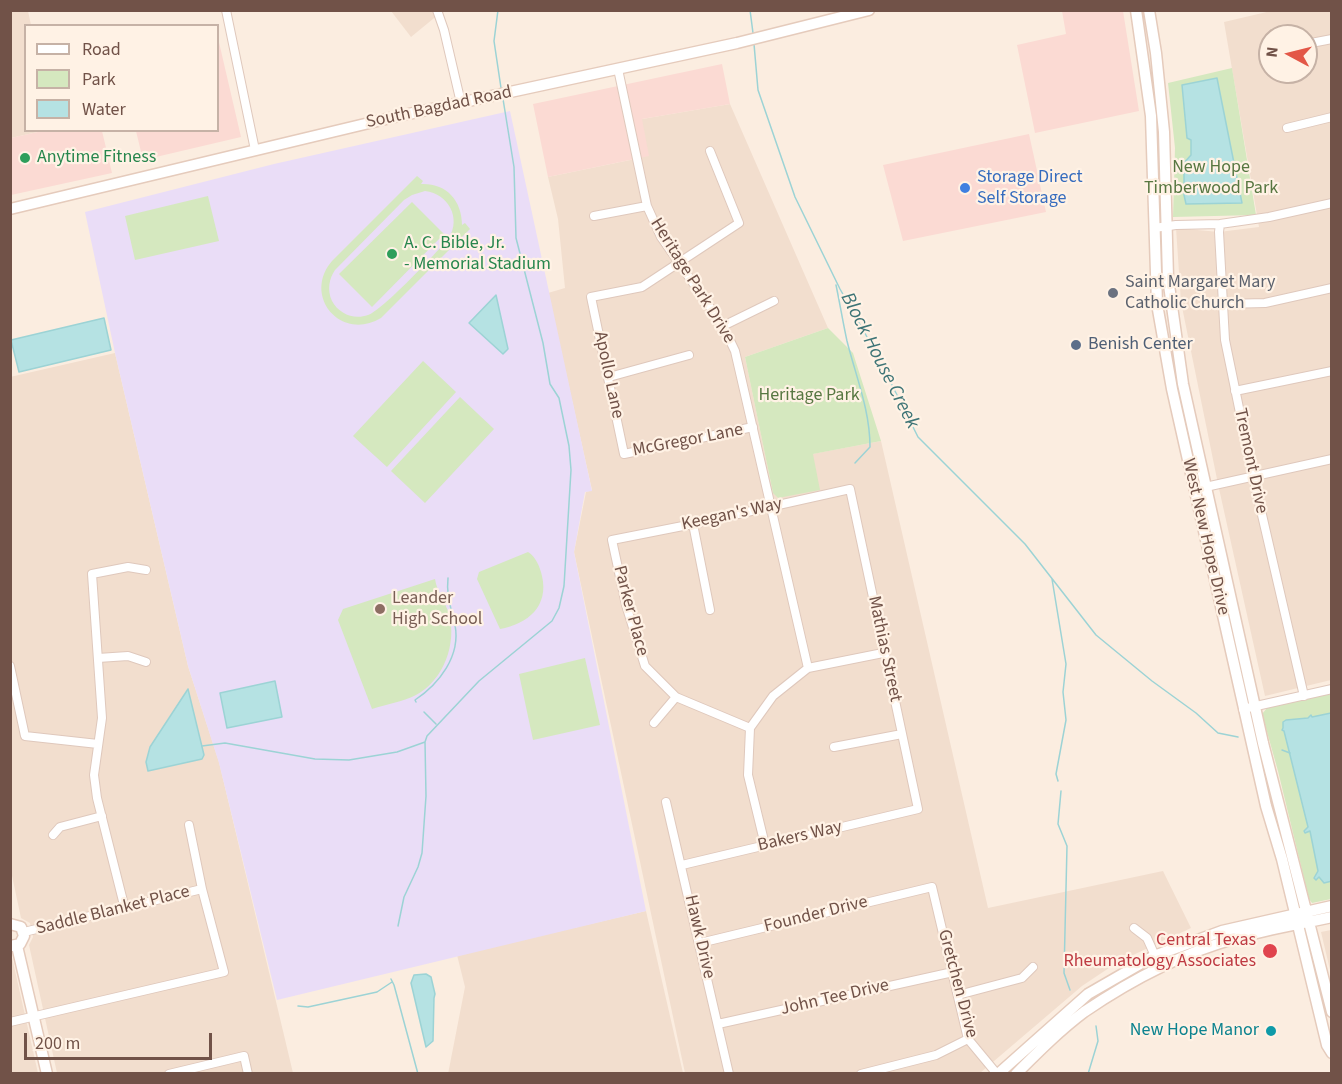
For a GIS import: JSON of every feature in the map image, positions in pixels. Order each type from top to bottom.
[{"type":"main road","name":"South Bagdad Road","points":[[10,209],[460,103],[737,43],[868,10]]},
{"type":"main road","name":"West New Hope Drive","points":[[1136,10],[1151,116],[1157,304],[1172,389],[1243,709],[1327,1045],[1332,1053]]},
{"type":"main road","name":"West New Hope Drive","points":[[1149,10],[1164,132],[1170,303],[1183,384],[1263,743],[1332,1012]]},
{"type":"main road","points":[[1257,765],[1265,772],[1273,806],[1282,813]]},
{"type":"main road","points":[[1016,1074],[1049,1041],[1083,1013],[1123,987],[1160,967],[1332,906]]},
{"type":"main road","points":[[1308,916],[1332,917]]},
{"type":"main road","points":[[997,1074],[1088,994],[1154,956],[1222,931],[1296,919]]},
{"type":"main road","points":[[10,924],[19,926],[24,932],[24,939],[14,946],[47,1074]]},
{"type":"street","points":[[226,10],[255,150]]},
{"type":"street","points":[[437,10],[444,30],[460,103]]},
{"type":"street","name":"Heritage Park Drive","points":[[618,69],[647,206],[661,237],[723,326],[735,351],[808,668]]},
{"type":"street","points":[[1287,128],[1332,117]]},
{"type":"street","points":[[679,263],[739,223],[710,151]]},
{"type":"street","points":[[1154,228],[1220,224],[1269,217],[1332,203]]},
{"type":"street","points":[[594,216],[647,206]]},
{"type":"street","name":"Tremont Drive","points":[[1220,224],[1218,232],[1225,340],[1253,476],[1304,696]]},
{"type":"street","name":"Apollo Lane","points":[[624,454],[591,297],[642,287],[679,263]]},
{"type":"street","points":[[1223,304],[1265,303],[1332,288]]},
{"type":"street","points":[[723,326],[774,301]]},
{"type":"street","points":[[609,377],[689,355]]},
{"type":"street","points":[[1235,391],[1332,371]]},
{"type":"street","name":"McGregor Lane","points":[[624,454],[753,428]]},
{"type":"street","points":[[1194,490],[1332,459]]},
{"type":"street","name":"Keegan's Way","points":[[612,540],[850,489]]},
{"type":"street","name":"Mathias Street","points":[[850,489],[883,653],[918,809]]},
{"type":"street","points":[[693,524],[710,610]]},
{"type":"street","name":"Parker Place","points":[[612,540],[626,605],[645,666],[676,697],[750,728]]},
{"type":"street","points":[[125,909],[97,798],[94,775],[102,718],[92,574],[128,567],[146,570]]},
{"type":"street","points":[[765,845],[748,775],[750,728],[773,696],[808,668],[883,653]]},
{"type":"street","points":[[98,658],[128,656],[146,662]]},
{"type":"street","points":[[10,666],[25,736],[98,744]]},
{"type":"street","points":[[1243,709],[1332,689]]},
{"type":"street","points":[[654,723],[676,697]]},
{"type":"street","points":[[834,747],[902,734]]},
{"type":"street","name":"Hawk Drive","points":[[666,802],[729,1074]]},
{"type":"street","name":"Bakers Way","points":[[682,865],[918,809]]},
{"type":"street","points":[[53,835],[60,827],[102,816]]},
{"type":"street","points":[[10,1022],[224,972],[202,890],[189,825]]},
{"type":"street","name":"Founder Drive","points":[[700,943],[932,887]]},
{"type":"street","name":"Gretchen Drive","points":[[932,887],[968,1039],[997,1074]]},
{"type":"street","name":"Saddle Blanket Place","points":[[24,932],[202,890]]},
{"type":"street","points":[[1134,928],[1147,938],[1160,967]]},
{"type":"street","points":[[958,995],[1022,978],[1033,968]]},
{"type":"street","name":"John Tee Drive","points":[[718,1024],[953,972]]},
{"type":"street","points":[[861,1074],[899,1069],[936,1055],[968,1039]]},
{"type":"street","points":[[169,1074],[244,1056],[248,1074]]},
{"type":"shaded area","points":[[10,11],[28,11],[31,24],[24,24],[24,132],[38,132],[11,138]]},
{"type":"shaded area","points":[[391,11],[447,11],[439,14],[411,37]]},
{"type":"shaded area","points":[[1062,11],[1123,11],[1139,111],[1035,133],[1017,45],[1066,34]]},
{"type":"shaded area","points":[[1271,11],[1331,11],[1331,680],[1265,696],[1181,302],[1176,228],[1219,232],[1259,227],[1224,22]]},
{"type":"shaded area","points":[[219,42],[241,137],[143,160],[136,132],[219,132]]},
{"type":"shaded area","points":[[722,64],[730,104],[642,119],[649,156],[548,177],[533,104]]},
{"type":"shaded area","name":"Heritage Park","points":[[730,104],[828,328],[745,357],[773,492],[778,498],[812,454],[881,441],[988,908],[1163,871],[1191,928],[1118,962],[1082,986],[980,1073],[685,1073],[574,552],[586,492],[592,490],[548,293],[565,288],[558,219],[548,177],[635,159],[642,119]]},
{"type":"shaded area","name":"Leander High School","points":[[510,111],[592,491],[585,492],[574,552],[646,911],[277,1000],[219,763],[188,666],[115,353],[85,212],[274,164]]},
{"type":"shaded area","points":[[38,132],[102,132],[112,173],[11,195],[11,138]]},
{"type":"shaded area","name":"Storage Direct Self Storage","points":[[1029,134],[1046,212],[903,241],[883,165]]},
{"type":"shaded area","points":[[115,353],[188,666],[219,762],[293,1073],[57,1073],[29,945],[33,937],[30,923],[21,918],[11,871],[10,377]]},
{"type":"shaded area","points":[[646,911],[683,1073],[448,1074],[465,987],[457,955]]},
{"type":"shaded area","points":[[1332,930],[1331,974],[1321,932]]},
{"type":"shaded area","points":[[11,953],[38,1073],[11,1073]]},
{"type":"green space","name":"New Hope Timberwood Park","points":[[1232,68],[1256,215],[1173,217],[1175,148],[1168,83]]},
{"type":"green space","name":"A. C. Bible, Jr. - Memorial Stadium","points":[[417,176],[423,181],[421,184],[438,186],[451,195],[459,208],[462,225],[465,223],[470,229],[381,318],[366,324],[352,324],[340,320],[330,312],[324,301],[321,288],[324,274],[332,261]],"holes":[[[425,191],[433,193],[446,202],[453,215],[454,223],[449,238],[409,280],[375,311],[357,317],[347,315],[335,306],[329,289],[335,270],[404,200]]]},
{"type":"green space","points":[[208,196],[219,241],[135,260],[125,216]]},
{"type":"green space","name":"A. C. Bible, Jr. - Memorial Stadium","points":[[412,202],[444,234],[372,307],[339,274]]},
{"type":"green space","name":"Heritage Park","points":[[828,328],[853,353],[881,441],[813,454],[820,490],[778,498],[773,493],[745,357]]},
{"type":"green space","points":[[423,361],[456,392],[387,467],[353,436]]},
{"type":"green space","points":[[460,397],[494,429],[425,503],[391,471]]},
{"type":"green space","points":[[528,552],[535,559],[542,576],[543,587],[539,605],[534,612],[519,623],[500,629],[477,579],[479,572]]},
{"type":"green space","points":[[435,579],[451,625],[446,660],[434,680],[416,695],[372,709],[338,620],[343,609]]},
{"type":"green space","points":[[585,658],[600,725],[533,740],[519,674]]},
{"type":"green space","points":[[1331,693],[1331,899],[1312,903],[1309,899],[1262,714],[1267,708]]},
{"type":"water","points":[[1217,78],[1242,203],[1186,204],[1184,163],[1191,155],[1191,140],[1187,138],[1182,85]]},
{"type":"water","points":[[496,295],[508,349],[503,354],[469,323]]},
{"type":"water","points":[[104,318],[111,350],[19,372],[11,340]]},
{"type":"water","points":[[275,681],[282,717],[227,728],[220,693]]},
{"type":"water","points":[[188,689],[204,755],[202,759],[148,771],[146,762],[150,747]]},
{"type":"water","points":[[1331,713],[1332,881],[1324,883],[1319,877],[1316,880],[1314,878],[1318,871],[1310,831],[1305,833],[1304,831],[1308,827],[1282,730],[1283,722],[1286,720]]},
{"type":"water","points":[[426,974],[431,977],[435,994],[433,1041],[426,1047],[411,983],[414,975]]},
{"type":"waterway","points":[[498,10],[494,41],[501,88]]},
{"type":"waterway","name":"Block House Creek","points":[[750,10],[753,33]]},
{"type":"waterway","name":"Block House Creek","points":[[754,44],[758,90],[795,197],[840,289],[876,353],[918,437],[1025,544],[1096,635],[1152,681],[1196,713],[1218,733],[1238,737]]},
{"type":"waterway","points":[[398,926],[404,897],[422,853],[427,736],[479,681],[552,621],[559,608],[564,586],[571,470],[569,446],[559,398],[550,384],[543,343],[516,238],[514,167],[503,99]]},
{"type":"waterway","points":[[836,285],[869,433],[870,447],[855,463]]},
{"type":"waterway","points":[[416,702],[415,700],[440,677],[455,648],[455,625],[448,596],[448,578]]},
{"type":"waterway","name":"Block House Creek","points":[[1052,579],[1066,664],[1063,692],[1066,720],[1056,774],[1058,781]]},
{"type":"waterway","points":[[424,712],[436,724]]},
{"type":"waterway","points":[[202,746],[225,743],[315,759],[349,760],[397,752],[425,742]]},
{"type":"waterway","points":[[1282,750],[1290,753]]},
{"type":"waterway","name":"Block House Creek","points":[[1061,791],[1058,824],[1067,846],[1064,973],[1070,990]]},
{"type":"waterway","points":[[391,979],[418,1074]]},
{"type":"waterway","points":[[298,1006],[308,1007],[377,992],[392,982]]},
{"type":"waterway","name":"Block House Creek","points":[[1088,1074],[1098,1041],[1096,1026]]},
{"type":"place","name":"Anytime Fitness","points":[[25,158]]},
{"type":"place","name":"Storage Direct Self Storage","points":[[965,188]]},
{"type":"place","name":"A. C. Bible, Jr. - Memorial Stadium","points":[[392,254]]},
{"type":"place","name":"Saint Margaret Mary Catholic Church","points":[[1113,293]]},
{"type":"place","name":"Benish Center","points":[[1076,345]]},
{"type":"place","name":"Leander High School","points":[[380,609]]},
{"type":"place","name":"Central Texas Rheumatology Associates","points":[[1270,951]]},
{"type":"place","name":"New Hope Manor","points":[[1271,1031]]}]
